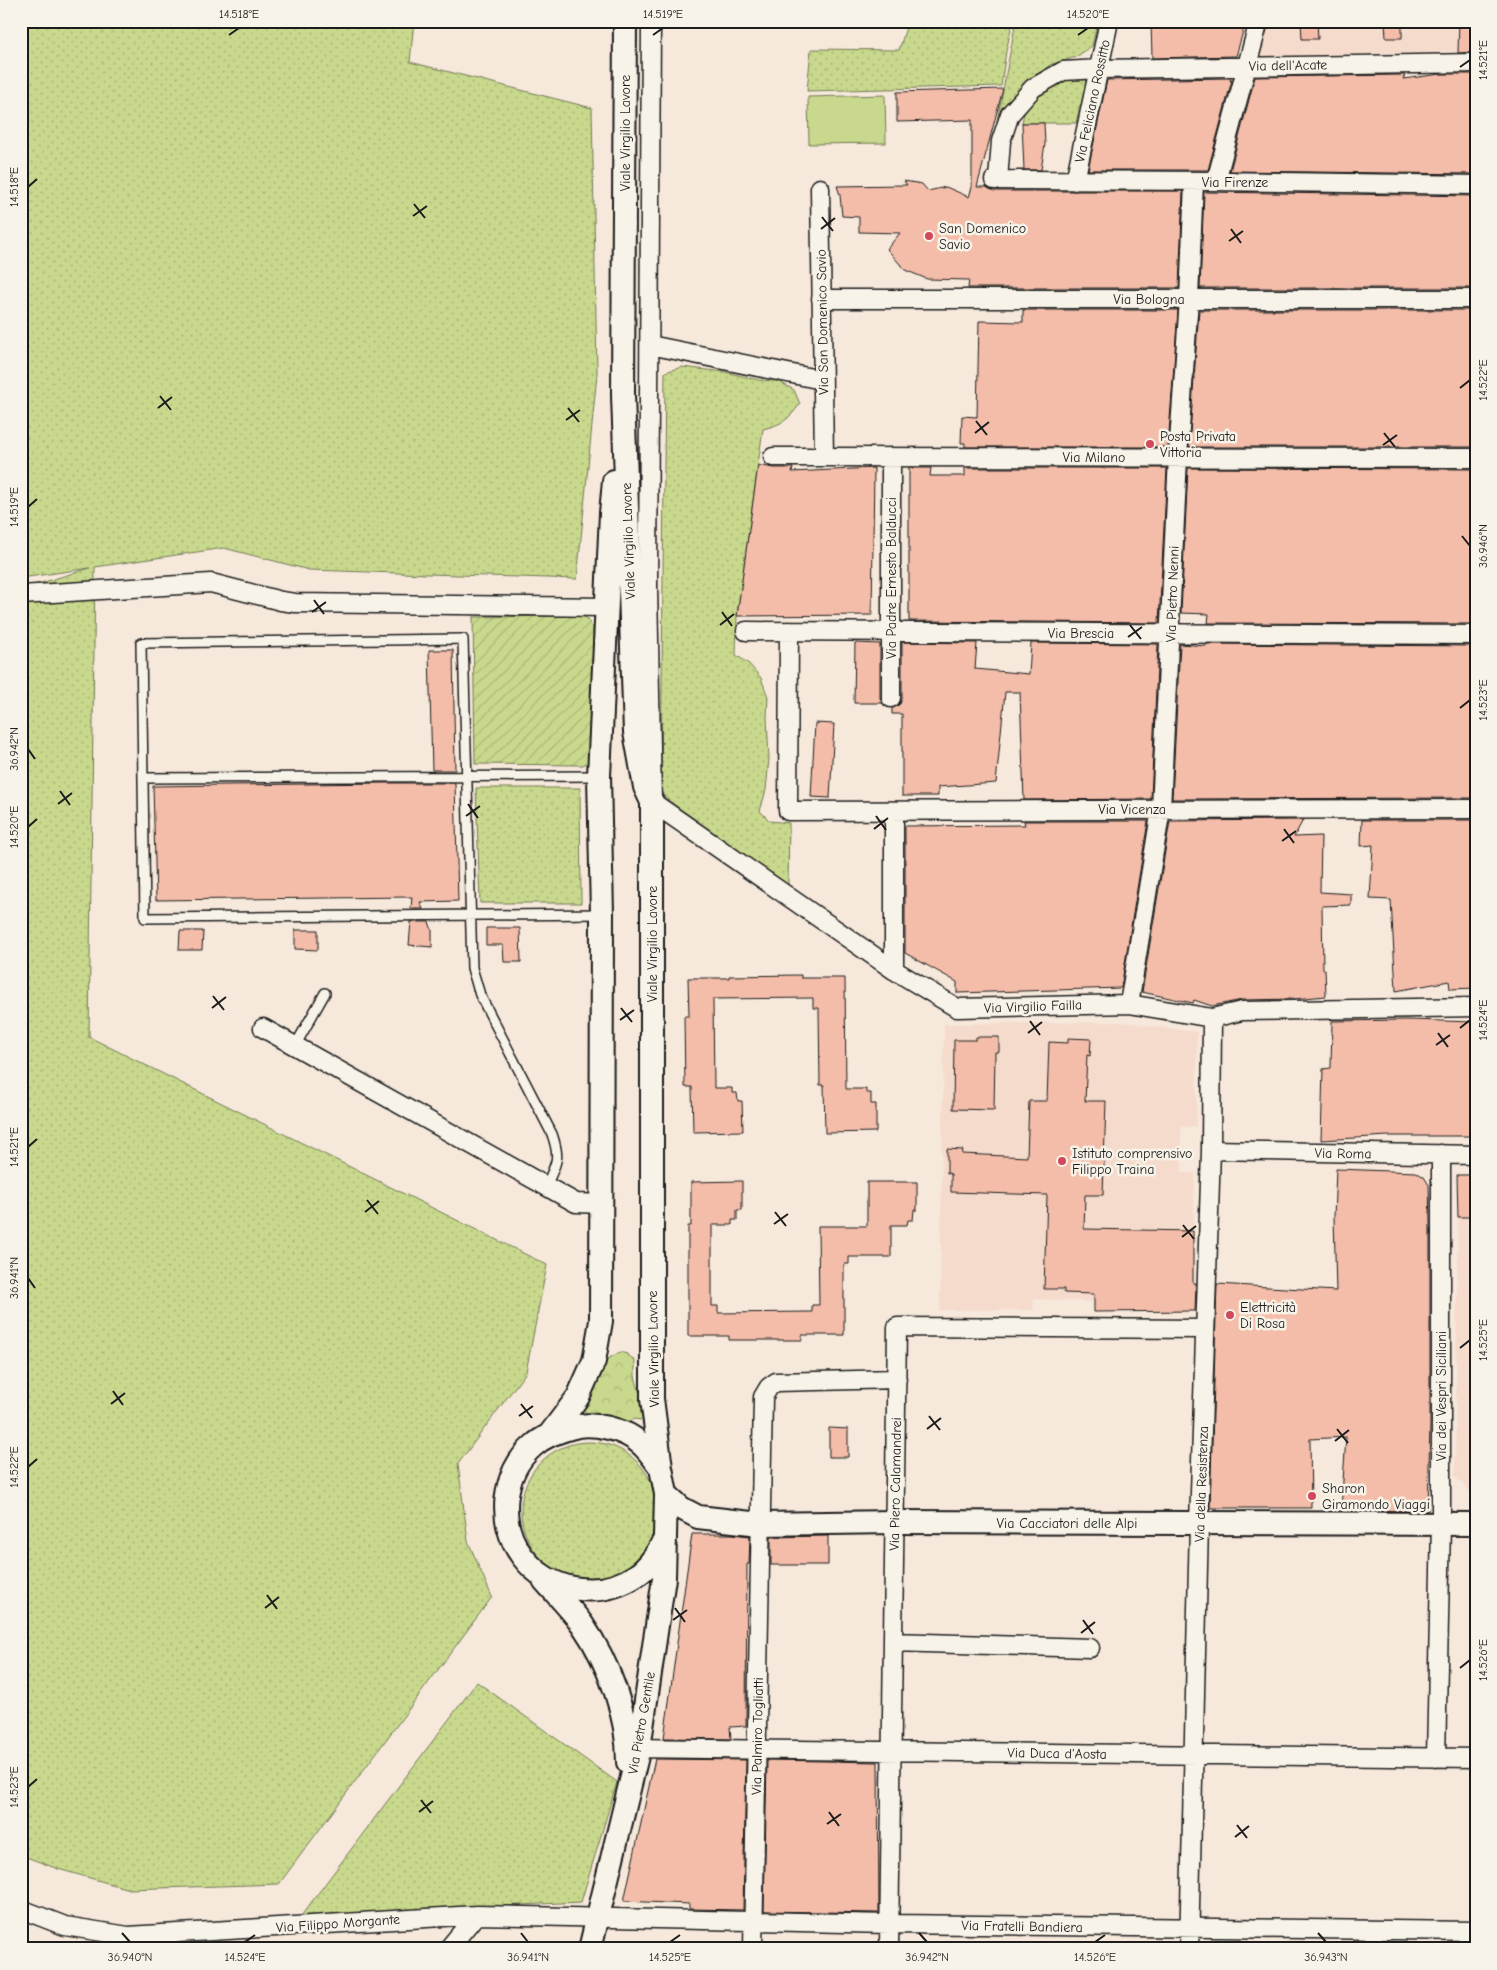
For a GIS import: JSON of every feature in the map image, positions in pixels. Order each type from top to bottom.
[{"type":"street","name":"Viale Virgilio Lavore","points":[[625,21],[623,395],[635,732],[645,787],[652,802],[652,1399],[666,1494]]},
{"type":"street","points":[[651,21],[648,586],[652,802]]},
{"type":"street","name":"Via Feliciano Rossitto","points":[[1075,181],[1109,21]]},
{"type":"street","points":[[1216,181],[1258,21]]},
{"type":"street","name":"Via dell'Acate","points":[[996,180],[1001,141],[1010,114],[1033,88],[1063,71],[1476,63]]},
{"type":"street","name":"Via Firenze","points":[[996,180],[1476,185]]},
{"type":"street","name":"Via Pietro Nenni","points":[[1129,1004],[1161,809],[1178,457],[1194,182]]},
{"type":"street","name":"Via San Domenico Savio","points":[[820,188],[824,457]]},
{"type":"street","name":"Via Bologna","points":[[821,299],[1476,299]]},
{"type":"street","points":[[650,345],[822,380]]},
{"type":"street","name":"Viale Virgilio Lavore","points":[[550,1434],[578,1397],[594,1361],[601,1320],[602,914],[599,776],[611,513],[623,395]]},
{"type":"street","name":"Via Milano","points":[[773,457],[1476,458]]},
{"type":"street","name":"Via Padre Ernesto Balducci","points":[[890,457],[891,698]]},
{"type":"street","points":[[21,595],[211,583],[295,603],[607,607]]},
{"type":"street","name":"Via Brescia","points":[[746,631],[1476,635]]},
{"type":"street","name":"Via Vicenza","points":[[789,631],[788,811],[1476,809]]},
{"type":"street","name":"Via Virgilio Failla","points":[[652,802],[894,970],[957,1008],[1129,1004],[1212,1018],[1242,1011],[1476,1007]]},
{"type":"street","points":[[894,811],[894,970]]},
{"type":"street","name":"Via della Resistenza","points":[[1189,1949],[1199,1524],[1211,1150],[1212,1018]]},
{"type":"street","points":[[263,1028],[576,1203],[602,1204]]},
{"type":"street","name":"Via Roma","points":[[1211,1150],[1476,1155]]},
{"type":"street","name":"Via dei Vespri Siciliani","points":[[1436,1758],[1440,1524],[1441,1154]]},
{"type":"street","name":"Via Piero Calamandrei","points":[[889,1949],[897,1327],[1205,1330]]},
{"type":"street","name":"Via Palmiro Togliatti","points":[[753,1949],[764,1398],[769,1387],[776,1382],[897,1379]]},
{"type":"street","points":[[634,1748],[601,1658],[583,1625],[521,1555],[512,1538],[506,1518],[506,1498],[511,1478],[520,1461],[533,1446],[550,1434],[580,1425],[612,1428],[640,1443],[661,1468]]},
{"type":"street","name":"Via Cacciatori delle Alpi","points":[[666,1494],[681,1508],[698,1517],[760,1524],[895,1522],[1476,1524]]},
{"type":"street","name":"Via Pietro Gentile","points":[[590,1949],[599,1918],[628,1791],[664,1578],[666,1494]]},
{"type":"street","points":[[535,1570],[554,1582],[575,1589],[597,1590],[619,1585],[638,1574],[654,1558],[665,1540]]},
{"type":"street","points":[[893,1642],[1090,1648]]},
{"type":"street","name":"Via Duca d'Aosta","points":[[634,1748],[1476,1758]]},
{"type":"street","name":"Via Filippo Morgante","points":[[21,1909],[65,1926],[128,1936],[476,1915],[599,1918]]},
{"type":"street","points":[[448,1949],[476,1915]]},
{"type":"street","name":"Via Fratelli Bandiera","points":[[599,1918],[889,1924],[1476,1931]]},
{"type":"lane","points":[[546,1186],[558,1160],[557,1148],[552,1134],[480,995],[472,968],[471,915],[467,778],[462,639],[141,643],[145,918],[471,915],[602,914]]},
{"type":"lane","points":[[143,778],[599,776]]},
{"type":"lane","points":[[295,1046],[325,993]]},
{"type":"shaded area","points":[[1270,21],[1459,21],[1458,52],[1260,56]]},
{"type":"shaded area","name":"Istituto comprensivo Filippo Traina","points":[[1121,1022],[1197,1032],[1196,1126],[1181,1127],[1182,1173],[1195,1173],[1193,1231],[1095,1229],[1094,1302],[1034,1299],[1033,1310],[940,1310],[944,1024]]},
{"type":"shaded area","points":[[1458,1217],[1476,1217],[1476,1498],[1455,1476]]},
{"type":"green space","points":[[21,21],[414,21],[410,62],[592,108],[597,374],[577,579],[309,570],[224,548],[95,567],[89,1037],[547,1265],[526,1372],[458,1464],[468,1541],[492,1597],[279,1884],[129,1889],[58,1869],[21,1855],[21,589],[90,568],[21,578]]},
{"type":"green space","points":[[908,21],[1013,21],[1001,86],[807,91],[811,49],[899,50]]},
{"type":"green space","points":[[1016,21],[1098,21],[1092,46],[1076,57],[1050,65],[1030,80],[1013,97],[995,132]]},
{"type":"green space","points":[[1076,73],[1086,76],[1088,81],[1085,100],[1080,105],[1076,123],[1022,123],[1024,112],[1034,97],[1049,86]]},
{"type":"green space","points":[[885,95],[886,143],[809,144],[808,97]]},
{"type":"green space","points":[[682,367],[725,372],[759,380],[778,381],[794,390],[800,404],[784,421],[763,429],[737,616],[736,655],[749,664],[761,678],[768,697],[769,759],[766,790],[760,811],[770,821],[789,823],[788,885],[665,798],[661,784],[665,372]]},
{"type":"green space","points":[[582,616],[587,618],[593,628],[592,755],[590,761],[583,765],[475,764],[473,617]]},
{"type":"green space","points":[[476,788],[580,788],[581,903],[480,903]]},
{"type":"green space","points":[[620,1352],[627,1354],[635,1361],[635,1376],[639,1391],[644,1398],[646,1418],[641,1420],[634,1419],[629,1422],[610,1416],[586,1413],[583,1409],[594,1390],[604,1361]]},
{"type":"green space","points":[[589,1442],[615,1447],[637,1462],[652,1484],[657,1510],[652,1536],[637,1558],[615,1573],[589,1578],[563,1573],[541,1558],[526,1536],[521,1510],[526,1484],[541,1462],[563,1447]]},
{"type":"green space","points":[[477,1682],[617,1782],[581,1902],[301,1916]]},
{"type":"building","points":[[1151,21],[1246,21],[1236,56],[1152,58]]},
{"type":"building","points":[[1301,21],[1317,21],[1318,39],[1302,39]]},
{"type":"building","points":[[1385,21],[1402,21],[1402,38],[1386,38]]},
{"type":"building","points":[[1459,21],[1476,21],[1476,52],[1458,53]]},
{"type":"building","points":[[1441,74],[1476,74],[1476,174],[1230,171],[1255,77],[1405,75],[1403,79]]},
{"type":"building","points":[[1231,78],[1208,170],[1088,170],[1107,80]]},
{"type":"building","points":[[1003,89],[977,187],[987,187],[994,191],[1183,191],[1179,288],[968,288],[969,280],[927,279],[905,270],[887,249],[900,233],[859,232],[859,217],[842,216],[837,186],[907,185],[904,181],[922,184],[928,191],[946,187],[969,197],[972,187],[972,120],[897,122],[897,92]]},
{"type":"building","points":[[1022,123],[1044,123],[1045,144],[1041,170],[1024,170]]},
{"type":"building","points":[[1204,192],[1476,196],[1476,288],[1200,288]]},
{"type":"building","points":[[1023,310],[1178,310],[1168,447],[965,447],[965,443],[961,443],[962,416],[977,417],[979,321],[1023,322]]},
{"type":"building","points":[[1199,310],[1476,310],[1476,447],[1189,447]]},
{"type":"building","points":[[758,465],[773,468],[793,468],[792,472],[874,468],[872,615],[737,616]]},
{"type":"building","points":[[909,468],[931,468],[930,476],[965,476],[965,468],[1167,468],[1159,623],[909,621]]},
{"type":"building","points":[[1188,468],[1476,469],[1476,624],[1208,623],[1209,614],[1181,613]]},
{"type":"building","points":[[902,642],[977,643],[975,669],[1029,674],[1031,643],[1158,644],[1151,799],[1024,800],[1020,692],[1005,692],[996,783],[938,787],[938,796],[902,796],[902,714],[892,714],[892,708],[900,704],[902,698]]},
{"type":"building","points":[[855,643],[880,644],[880,698],[882,703],[854,703]]},
{"type":"building","points":[[1180,644],[1206,646],[1206,644],[1476,646],[1476,798],[1172,799]]},
{"type":"building","points":[[429,650],[453,650],[455,770],[432,770]]},
{"type":"building","points":[[815,723],[834,724],[830,798],[811,797]]},
{"type":"building","points":[[455,783],[458,901],[420,902],[423,909],[411,909],[412,897],[156,900],[153,786]]},
{"type":"building","points":[[1303,820],[1294,837],[1321,836],[1320,892],[1351,894],[1351,905],[1322,906],[1323,970],[1325,969],[1326,996],[1242,1000],[1212,1006],[1194,1000],[1193,1003],[1142,992],[1170,821]]},
{"type":"building","points":[[1362,820],[1476,820],[1476,988],[1450,989],[1449,981],[1396,991],[1391,900],[1370,899],[1373,845],[1361,846]]},
{"type":"building","points":[[1024,821],[1148,821],[1121,988],[957,993],[957,982],[905,953],[905,826],[1025,825]]},
{"type":"building","points":[[411,922],[429,922],[432,930],[432,947],[409,945]]},
{"type":"building","points":[[486,928],[520,928],[521,962],[504,962],[503,945],[486,945]]},
{"type":"building","points":[[295,930],[318,930],[318,950],[295,949]]},
{"type":"building","points":[[180,931],[203,931],[202,950],[179,950]]},
{"type":"building","points":[[801,975],[801,978],[845,978],[846,1089],[866,1089],[866,1093],[871,1093],[871,1104],[876,1104],[876,1132],[825,1133],[824,1085],[820,1085],[819,1008],[813,1008],[813,998],[713,999],[714,1088],[732,1088],[732,1093],[737,1093],[738,1101],[742,1101],[743,1131],[693,1132],[692,1087],[685,1087],[684,1016],[689,1016],[688,978]]},
{"type":"building","points":[[1407,1020],[1476,1022],[1476,1136],[1388,1136],[1321,1140],[1323,1069],[1331,1068],[1332,1021]]},
{"type":"building","points":[[976,1037],[999,1037],[999,1052],[995,1052],[994,1110],[953,1109],[954,1040],[976,1040]]},
{"type":"building","points":[[1068,1038],[1091,1039],[1090,1056],[1087,1055],[1085,1101],[1106,1101],[1103,1195],[1085,1195],[1084,1229],[1193,1231],[1193,1283],[1196,1283],[1195,1311],[1094,1312],[1094,1294],[1064,1293],[1064,1289],[1044,1289],[1047,1195],[951,1192],[951,1174],[947,1173],[947,1149],[963,1150],[962,1154],[1027,1157],[1029,1101],[1047,1101],[1049,1042],[1068,1043]]},
{"type":"building","points":[[1336,1169],[1416,1172],[1424,1177],[1429,1185],[1430,1423],[1428,1511],[1341,1510],[1346,1437],[1310,1439],[1311,1508],[1210,1508],[1217,1284],[1336,1291],[1334,1217]]},
{"type":"building","points":[[1457,1175],[1476,1175],[1476,1217],[1458,1217]]},
{"type":"building","points":[[742,1181],[742,1210],[737,1210],[737,1220],[732,1220],[732,1225],[712,1225],[712,1306],[718,1306],[718,1313],[812,1312],[812,1305],[819,1305],[818,1226],[867,1226],[867,1182],[917,1182],[917,1210],[914,1210],[913,1220],[908,1220],[907,1225],[891,1225],[891,1257],[849,1257],[849,1264],[844,1264],[844,1335],[802,1335],[802,1340],[729,1340],[729,1336],[688,1336],[688,1226],[691,1226],[691,1182]]},
{"type":"building","points":[[829,1428],[848,1429],[848,1457],[829,1457]]},
{"type":"building","points":[[692,1534],[750,1536],[749,1564],[747,1564],[746,1726],[730,1727],[731,1739],[664,1738]]},
{"type":"building","points":[[828,1536],[828,1565],[771,1565],[771,1537]]},
{"type":"building","points":[[655,1759],[746,1760],[743,1910],[689,1909],[689,1904],[624,1901]]},
{"type":"building","points":[[767,1760],[878,1762],[879,1913],[764,1911]]},
{"type":"place","name":"San Domenico Savio","points":[[929,236]]},
{"type":"place","name":"Posta Privata Vittoria","points":[[1150,444]]},
{"type":"place","name":"Istituto comprensivo Filippo Traina","points":[[1062,1161]]},
{"type":"place","name":"Elettricità Di Rosa","points":[[1230,1315]]},
{"type":"place","name":"Sharon Giramondo Viaggi","points":[[1312,1496]]}]
